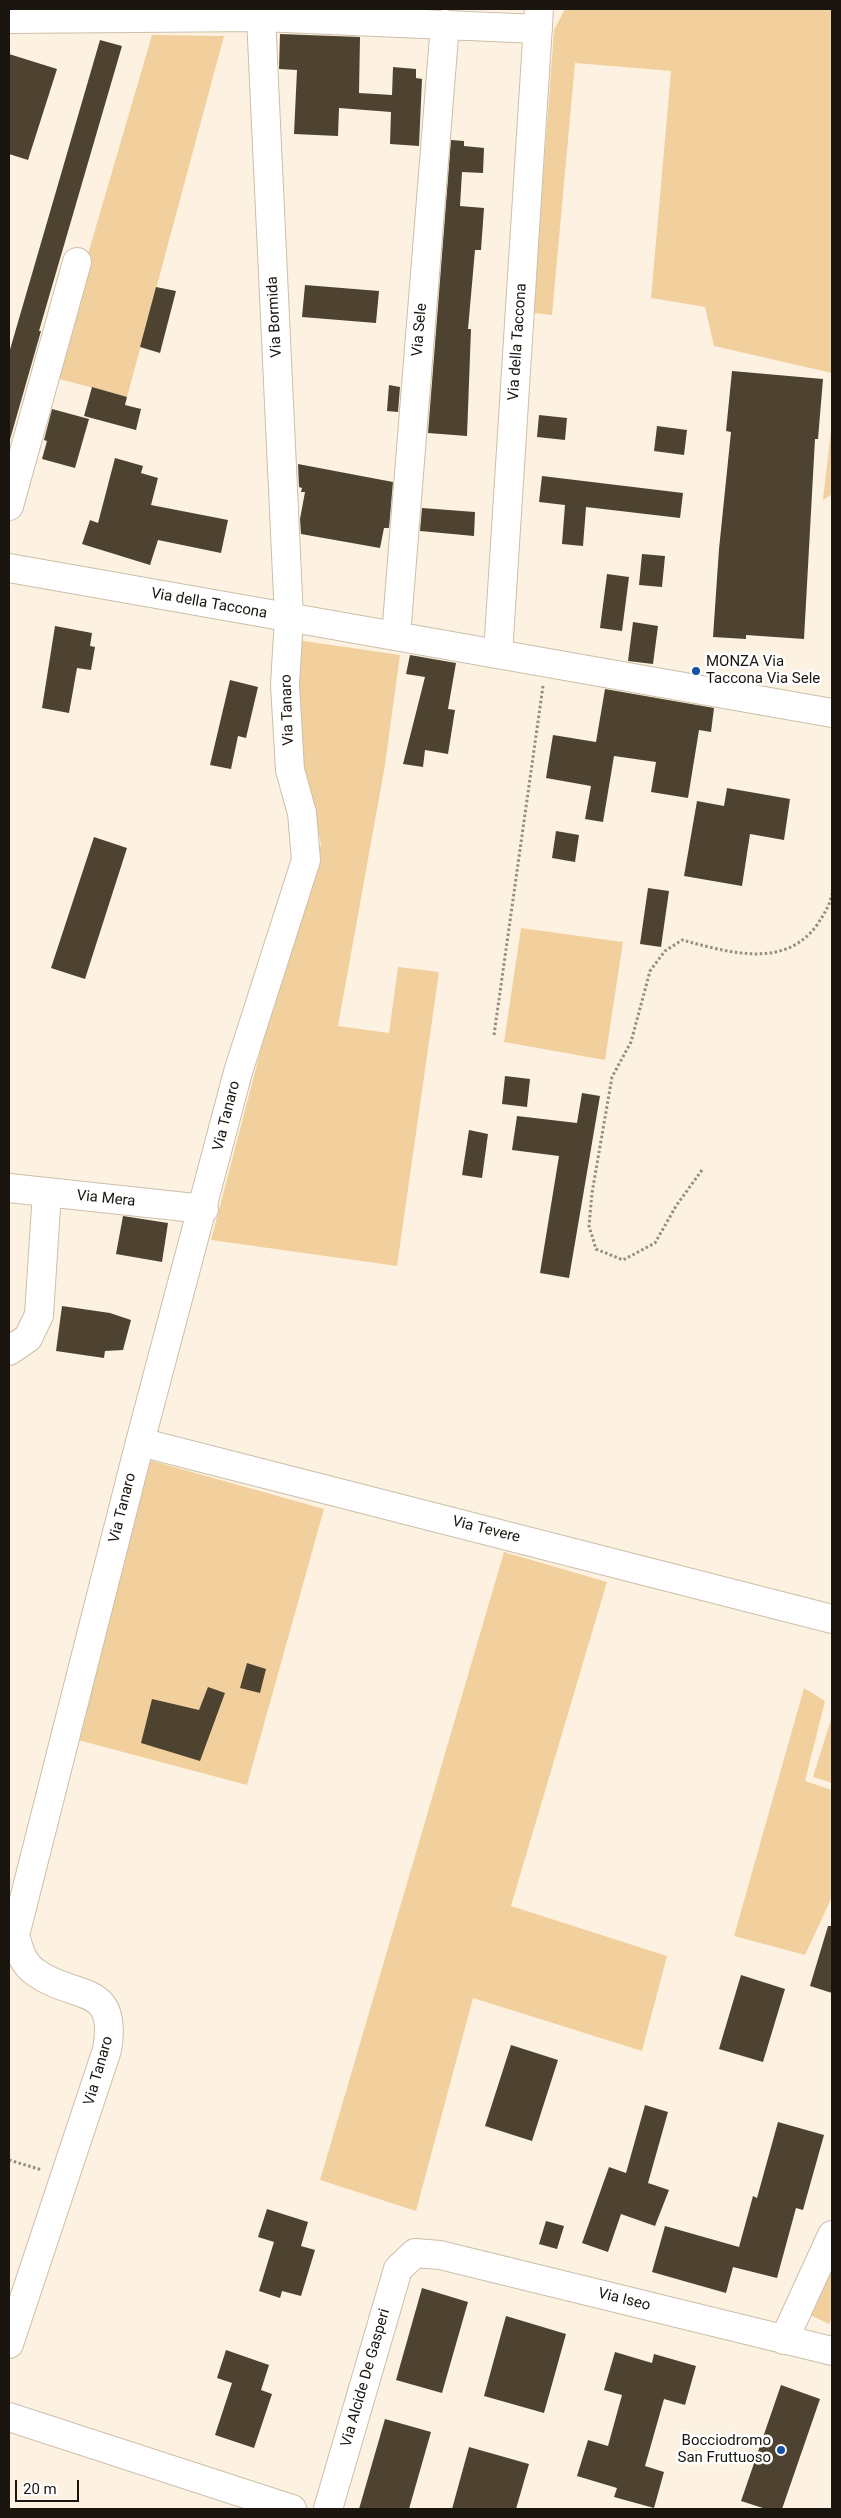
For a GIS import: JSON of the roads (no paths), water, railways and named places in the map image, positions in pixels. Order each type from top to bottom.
[{"type":"street","points":[[9,19],[261,17],[445,24],[538,19]]},
{"type":"street","name":"Via Bormida","points":[[261,17],[289,618]]},
{"type":"street","name":"Via della Taccona","points":[[498,654],[538,19]]},
{"type":"street","name":"Via Sele","points":[[396,636],[445,24]]},
{"type":"street","points":[[9,506],[77,262]]},
{"type":"street","name":"Via della Taccona","points":[[9,568],[832,713]]},
{"type":"street","name":"Via Tanaro","points":[[9,2344],[108,2050],[110,2032],[108,2014],[96,1998],[48,1980],[33,1971],[21,1957],[15,1935],[140,1442],[204,1209],[238,1072],[306,860],[302,813],[290,770],[285,685],[289,618]]},
{"type":"street","name":"Via Mera","points":[[9,1188],[204,1209]]},
{"type":"street","points":[[9,1351],[28,1338],[39,1314],[47,1192]]},
{"type":"street","name":"Via Tevere","points":[[140,1442],[832,1620]]},
{"type":"street","points":[[784,2340],[832,2235]]},
{"type":"street","name":"Via Iseo","points":[[415,2253],[440,2255],[832,2351]]},
{"type":"street","name":"Via Alcide De Gasperi","points":[[328,2509],[398,2269],[415,2253]]},
{"type":"street","points":[[9,2417],[292,2509]]},
{"type":"place","name":"MONZA Via Taccona Via Sele","points":[[696,671]]},
{"type":"place","name":"Bocciodromo San Fruttuoso","points":[[781,2450]]}]
